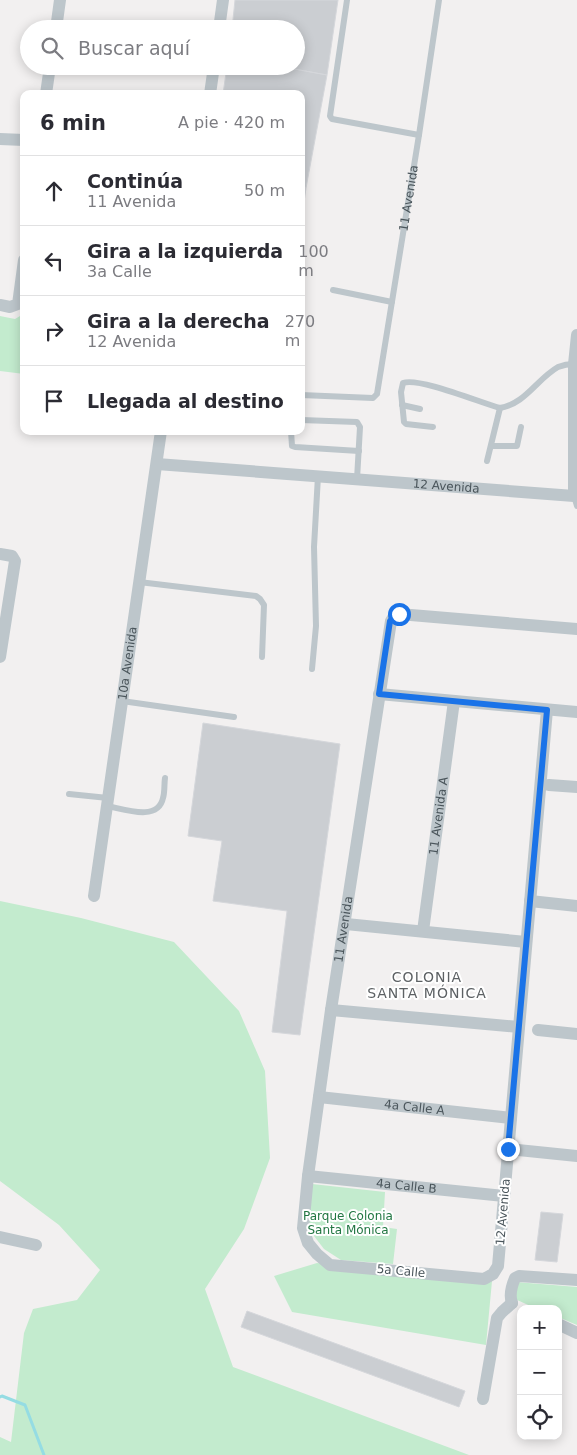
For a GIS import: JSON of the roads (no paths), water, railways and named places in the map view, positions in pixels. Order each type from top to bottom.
[{"type":"street","points":[[57,20],[60,0]]},
{"type":"street","points":[[220,20],[223,0]]},
{"type":"street","points":[[47,90],[49,75]]},
{"type":"street","points":[[211,90],[213,75]]},
{"type":"street","points":[[0,139],[20,140]]},
{"type":"street","points":[[0,305],[10,307],[18,304],[20,289]]},
{"type":"street","name":"12 Avenida","points":[[156,464],[357,479],[576,501],[574,364],[577,335]]},
{"type":"street","name":"10a Avenida","points":[[94,896],[160,435]]},
{"type":"street","points":[[0,554],[12,556],[14,561],[0,657]]},
{"type":"street","name":"11 Avenida","points":[[308,1243],[303,1228],[308,1176],[390,621],[399,614],[577,629]]},
{"type":"street","points":[[379,694],[577,712]]},
{"type":"street","name":"11 Avenida A","points":[[423,931],[454,701]]},
{"type":"street","name":"12 Avenida","points":[[498,1266],[547,710]]},
{"type":"street","points":[[549,785],[577,787]]},
{"type":"street","points":[[530,901],[577,906]]},
{"type":"street","points":[[346,924],[526,942]]},
{"type":"street","points":[[332,1010],[519,1028]]},
{"type":"street","points":[[538,1030],[577,1034]]},
{"type":"street","name":"4a Calle A","points":[[319,1097],[511,1118]]},
{"type":"street","points":[[508,1149],[577,1156]]},
{"type":"street","name":"4a Calle B","points":[[308,1176],[504,1196]]},
{"type":"street","points":[[0,1237],[36,1245]]},
{"type":"street","name":"5a Calle","points":[[308,1243],[330,1265],[484,1279],[493,1274],[498,1266]]},
{"type":"street","points":[[483,1399],[498,1318],[502,1312],[517,1306],[510,1299],[515,1278],[527,1275],[577,1280]]},
{"type":"street","points":[[562,1326],[577,1333]]},
{"type":"lane","points":[[347,0],[330,116],[332,119],[419,135]]},
{"type":"lane","name":"11 Avenida","points":[[305,395],[376,397],[439,0]]},
{"type":"lane","points":[[333,290],[392,302]]},
{"type":"lane","points":[[433,427],[406,424],[402,418],[400,392],[406,382],[410,381],[442,389],[500,408],[510,407],[557,368],[574,364]]},
{"type":"lane","points":[[402,405],[420,409]]},
{"type":"lane","points":[[487,461],[500,408]]},
{"type":"lane","points":[[305,420],[357,422],[360,427],[357,479]]},
{"type":"lane","points":[[491,446],[517,446],[521,427]]},
{"type":"lane","points":[[291,435],[292,446],[295,447],[359,451]]},
{"type":"lane","points":[[312,669],[316,626],[314,546],[318,476]]},
{"type":"lane","points":[[139,582],[256,596],[264,605],[262,657]]},
{"type":"lane","points":[[122,701],[234,717]]},
{"type":"lane","points":[[69,794],[108,802],[132,811],[153,812],[160,807],[165,778]]},
{"type":"waterway","points":[[0,1397],[2,1396],[25,1405],[44,1455]]},
{"type":"district","name":"COLONIA SANTA MÓNICA","points":[[427,986]]},
{"type":"park label","name":"Parque Colonia Santa Mónica","points":[[348,1223]]}]
